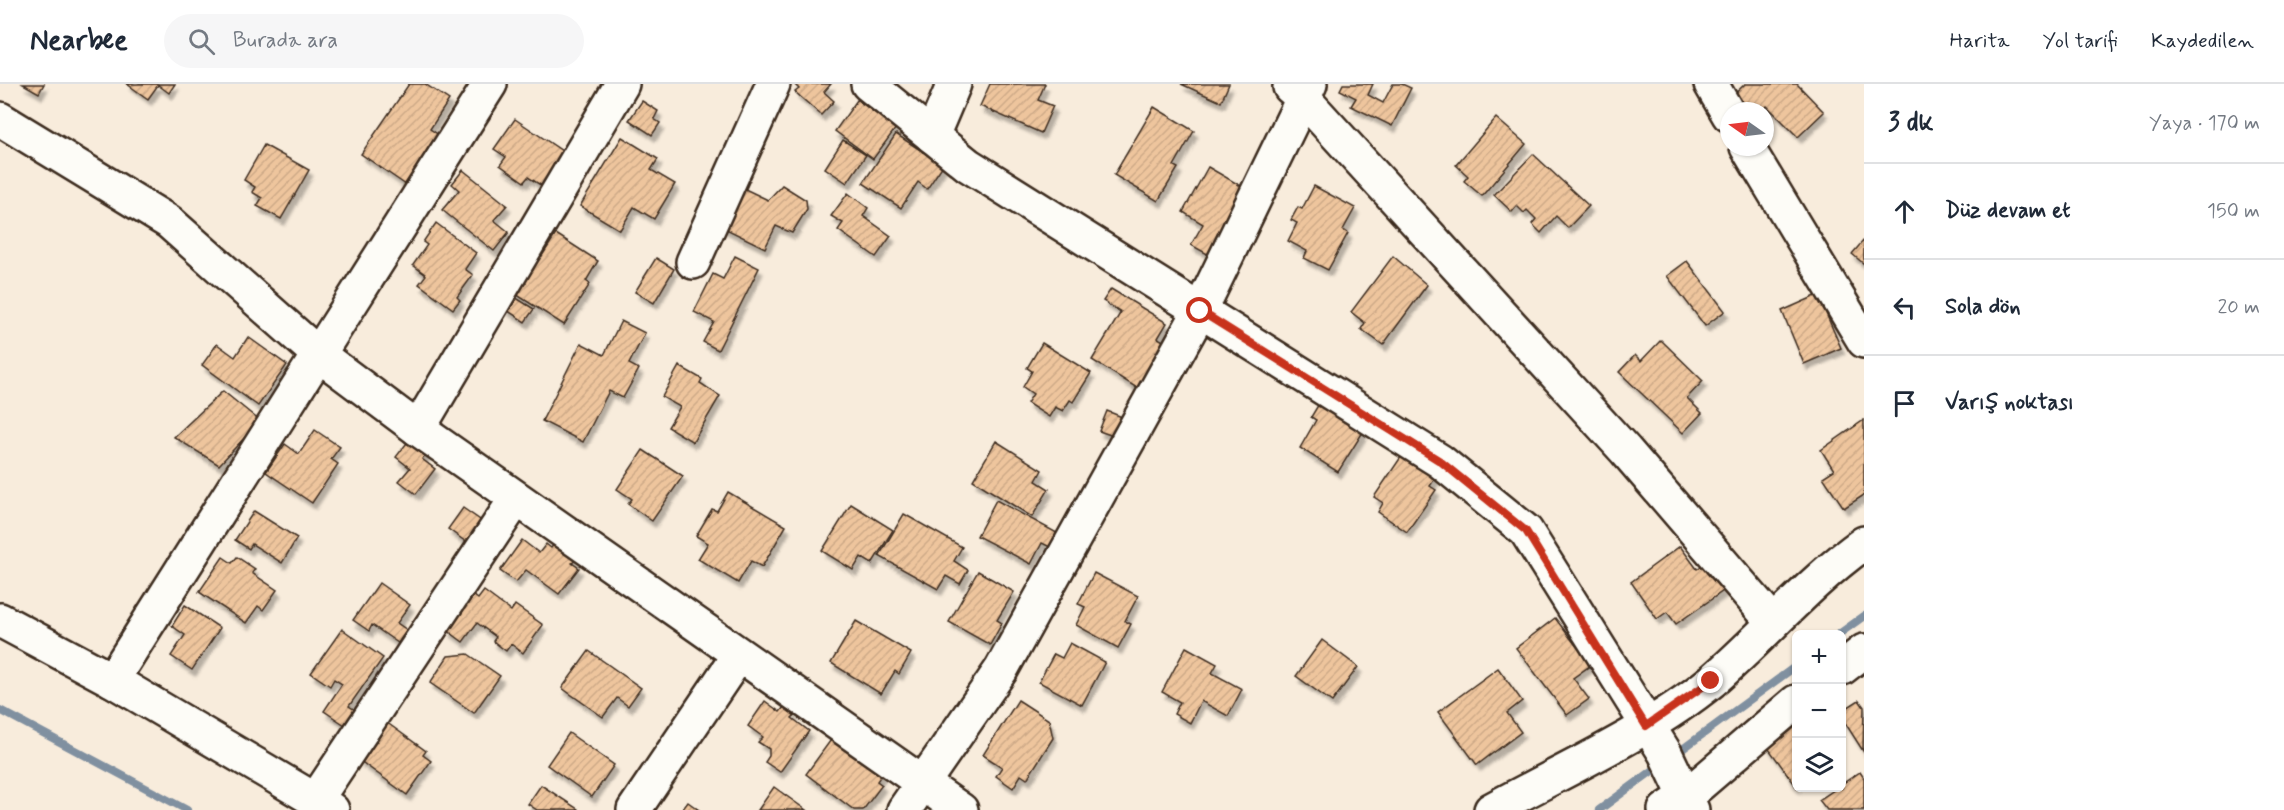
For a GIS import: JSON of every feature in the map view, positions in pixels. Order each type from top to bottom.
[{"type":"street","points":[[112,680],[490,84]]},
{"type":"street","points":[[418,429],[622,84]]},
{"type":"street","points":[[693,262],[773,84]]},
{"type":"street","points":[[868,84],[968,165],[1440,461],[1526,531],[1646,726],[1676,789],[1792,706]]},
{"type":"street","points":[[932,136],[954,84]]},
{"type":"street","points":[[904,810],[925,783],[1001,670],[1200,311],[1300,89],[1626,451],[1773,622]]},
{"type":"street","points":[[0,119],[169,222],[319,355],[418,429],[738,656],[961,810]]},
{"type":"street","points":[[1752,156],[1864,341]]},
{"type":"street","points":[[0,620],[112,680],[323,805],[516,499]]},
{"type":"street","points":[[1491,810],[1646,726],[1711,681],[1836,563],[1864,543]]},
{"type":"street","points":[[1846,665],[1864,651]]},
{"type":"street","points":[[634,810],[738,656]]},
{"type":"building","points":[[23,84],[44,84],[39,93]]},
{"type":"building","points":[[127,84],[175,84],[169,93],[158,85],[148,99]]},
{"type":"building","points":[[409,84],[425,84],[449,100],[430,129],[442,137],[409,187],[361,154]]},
{"type":"building","points":[[794,84],[831,84],[824,92],[834,101],[821,115],[795,92],[799,89]]},
{"type":"building","points":[[990,84],[1045,84],[1038,100],[1053,106],[1041,133],[980,106]]},
{"type":"building","points":[[1181,84],[1229,84],[1221,102]]},
{"type":"building","points":[[1343,84],[1373,84],[1368,95],[1383,103],[1393,84],[1402,84],[1411,88],[1392,126],[1351,106],[1356,98],[1340,90]]},
{"type":"building","points":[[1745,84],[1797,84],[1824,112],[1798,137],[1774,113],[1774,102],[1730,102],[1728,100]]},
{"type":"building","points":[[857,100],[896,128],[873,159],[835,131]]},
{"type":"building","points":[[642,101],[658,111],[654,119],[660,123],[652,135],[629,120]]},
{"type":"building","points":[[1154,107],[1194,131],[1174,166],[1178,168],[1158,201],[1114,175]]},
{"type":"building","points":[[1496,118],[1526,144],[1482,196],[1464,181],[1468,176],[1456,165]]},
{"type":"building","points":[[515,119],[565,153],[542,186],[528,177],[524,182],[500,165],[506,157],[494,149]]},
{"type":"building","points":[[896,134],[943,165],[927,189],[918,182],[901,208],[863,183]]},
{"type":"building","points":[[622,137],[658,159],[651,170],[675,184],[654,219],[634,207],[620,230],[580,206]]},
{"type":"building","points":[[843,140],[866,155],[847,183],[825,168]]},
{"type":"building","points":[[264,145],[309,170],[281,219],[257,206],[262,198],[252,192],[255,187],[244,180]]},
{"type":"building","points":[[1533,154],[1589,206],[1568,228],[1556,216],[1541,233],[1532,224],[1536,219],[1527,210],[1524,213],[1517,206],[1512,212],[1494,195]]},
{"type":"building","points":[[1208,167],[1248,190],[1211,256],[1191,245],[1203,224],[1183,212]]},
{"type":"building","points":[[463,170],[507,205],[494,220],[509,232],[494,251],[442,210],[459,190],[452,184]]},
{"type":"building","points":[[782,185],[806,200],[807,209],[792,233],[776,226],[765,248],[722,227],[741,187],[768,200]]},
{"type":"building","points":[[1314,186],[1355,208],[1343,230],[1348,233],[1328,270],[1304,258],[1307,251],[1288,241],[1297,223],[1291,220],[1298,207],[1302,209]]},
{"type":"building","points":[[848,193],[868,208],[863,216],[891,236],[876,257],[838,230],[843,223],[831,216]]},
{"type":"building","points":[[436,223],[476,253],[465,269],[473,275],[457,297],[460,300],[453,309],[419,284],[426,275],[413,265],[427,245],[423,242]]},
{"type":"building","points":[[556,234],[598,261],[586,281],[590,284],[564,325],[514,293],[539,253],[542,256]]},
{"type":"building","points":[[1864,240],[1864,264],[1852,254]]},
{"type":"building","points":[[735,256],[759,268],[718,350],[703,342],[714,322],[694,312],[713,274],[723,279]]},
{"type":"building","points":[[1393,256],[1427,285],[1383,345],[1361,329],[1365,323],[1351,312]]},
{"type":"building","points":[[656,258],[674,269],[654,303],[635,292]]},
{"type":"building","points":[[1687,261],[1725,311],[1705,326],[1667,276]]},
{"type":"building","points":[[1111,289],[1167,323],[1158,338],[1165,342],[1137,388],[1092,360],[1121,312],[1103,301]]},
{"type":"building","points":[[1818,295],[1841,348],[1804,364],[1782,311]]},
{"type":"building","points":[[513,296],[534,309],[525,322],[505,309]]},
{"type":"building","points":[[621,321],[645,333],[629,364],[639,369],[623,398],[609,391],[583,442],[542,421],[581,343],[604,355]]},
{"type":"building","points":[[248,337],[287,365],[258,406],[202,365],[217,344],[235,357]]},
{"type":"building","points":[[1661,340],[1703,381],[1687,398],[1702,413],[1683,433],[1619,372],[1635,355],[1641,361]]},
{"type":"building","points":[[1042,343],[1091,373],[1073,402],[1070,400],[1063,411],[1055,407],[1049,417],[1027,403],[1033,394],[1023,387],[1032,371],[1027,368]]},
{"type":"building","points":[[679,366],[702,379],[700,383],[720,396],[693,442],[668,427],[680,407],[662,397]]},
{"type":"building","points":[[223,391],[260,421],[219,465],[174,437]]},
{"type":"building","points":[[1323,397],[1368,424],[1338,472],[1300,448],[1316,420],[1311,417]]},
{"type":"building","points":[[1107,411],[1127,419],[1119,438],[1099,431]]},
{"type":"building","points":[[1864,420],[1864,495],[1844,508],[1823,477],[1834,470],[1821,450]]},
{"type":"building","points":[[315,430],[340,447],[331,459],[338,464],[312,503],[266,472],[285,444],[299,454]]},
{"type":"building","points":[[413,435],[430,449],[422,459],[435,469],[416,494],[399,481],[410,468],[396,457]]},
{"type":"building","points":[[996,441],[1042,470],[1036,481],[1049,489],[1032,517],[973,480]]},
{"type":"building","points":[[643,450],[683,476],[652,521],[628,504],[632,499],[617,489]]},
{"type":"building","points":[[1403,454],[1436,477],[1430,486],[1436,490],[1407,532],[1378,512],[1383,503],[1374,497]]},
{"type":"building","points":[[728,492],[786,526],[762,567],[751,561],[738,583],[698,559],[708,543],[696,536],[712,509],[717,511]]},
{"type":"building","points":[[996,500],[1057,533],[1050,547],[1042,543],[1031,564],[977,536]]},
{"type":"building","points":[[851,504],[893,530],[872,564],[861,557],[853,570],[822,551]]},
{"type":"building","points":[[463,508],[483,522],[469,544],[448,529]]},
{"type":"building","points":[[254,511],[297,538],[282,563],[252,544],[249,549],[235,540]]},
{"type":"building","points":[[904,514],[962,547],[954,561],[968,570],[960,584],[946,576],[938,589],[879,556]]},
{"type":"building","points":[[522,540],[539,553],[546,544],[551,548],[554,544],[576,560],[572,563],[579,568],[559,594],[526,570],[516,582],[500,571]]},
{"type":"building","points":[[1680,546],[1697,569],[1704,564],[1723,591],[1676,624],[1667,612],[1657,619],[1631,582]]},
{"type":"building","points":[[223,557],[232,563],[237,557],[255,569],[252,573],[277,590],[263,610],[258,606],[246,623],[199,592]]},
{"type":"building","points":[[978,571],[1014,592],[997,620],[1002,623],[990,645],[949,622]]},
{"type":"building","points":[[1094,573],[1138,596],[1125,621],[1131,624],[1118,648],[1076,625],[1085,607],[1078,604]]},
{"type":"building","points":[[379,583],[410,605],[397,623],[407,630],[398,643],[372,625],[369,631],[353,620]]},
{"type":"building","points":[[484,591],[511,611],[515,605],[543,625],[523,653],[511,644],[506,651],[493,641],[496,637],[477,623],[463,642],[447,630],[473,595],[478,599]]},
{"type":"building","points":[[185,605],[220,628],[192,670],[171,656],[185,635],[172,626]]},
{"type":"building","points":[[1555,618],[1591,665],[1573,678],[1589,699],[1567,715],[1516,648]]},
{"type":"building","points":[[856,621],[911,653],[899,674],[895,671],[881,694],[831,663]]},
{"type":"building","points":[[342,629],[383,658],[349,706],[358,712],[348,727],[324,711],[342,684],[334,679],[330,686],[311,673]]},
{"type":"building","points":[[1322,640],[1358,667],[1332,702],[1296,676]]},
{"type":"building","points":[[1070,643],[1105,662],[1082,705],[1039,682],[1054,654],[1062,658]]},
{"type":"building","points":[[1186,647],[1217,664],[1212,673],[1242,689],[1228,716],[1201,701],[1190,723],[1174,714],[1180,702],[1162,692]]},
{"type":"building","points":[[589,651],[641,688],[628,706],[617,698],[603,717],[562,688]]},
{"type":"building","points":[[468,654],[500,676],[474,713],[430,683],[448,656]]},
{"type":"building","points":[[1498,668],[1522,701],[1507,713],[1521,732],[1477,765],[1438,712]]},
{"type":"building","points":[[1018,700],[1049,720],[1053,738],[1027,779],[1021,775],[1013,788],[996,776],[1002,767],[983,755]]},
{"type":"building","points":[[1859,700],[1864,707],[1863,751],[1846,724],[1846,708]]},
{"type":"building","points":[[765,701],[780,712],[784,707],[795,715],[792,718],[809,731],[780,772],[765,762],[769,756],[769,749],[758,742],[763,737],[748,726]]},
{"type":"building","points":[[386,722],[426,751],[423,755],[431,761],[407,795],[359,760]]},
{"type":"building","points":[[1792,725],[1792,781],[1766,745]]},
{"type":"building","points":[[569,733],[614,765],[592,797],[547,765]]},
{"type":"building","points":[[833,737],[882,774],[877,781],[882,785],[863,810],[854,810],[806,774]]},
{"type":"building","points":[[1860,772],[1864,778],[1864,810],[1827,810],[1819,800],[1831,792],[1846,792],[1846,781]]},
{"type":"building","points":[[541,785],[578,809],[537,810],[528,804]]},
{"type":"building","points":[[774,787],[806,810],[758,810]]},
{"type":"building","points":[[688,802],[699,810],[682,810]]},
{"type":"waterway","points":[[1845,630],[1864,616]]},
{"type":"waterway","points":[[1673,756],[1792,669]]},
{"type":"waterway","points":[[0,710],[187,810]]},
{"type":"waterway","points":[[1599,810],[1663,763]]},
{"type":"route","points":[[1200,311],[1440,461],[1526,531],[1646,726],[1711,681]]}]
